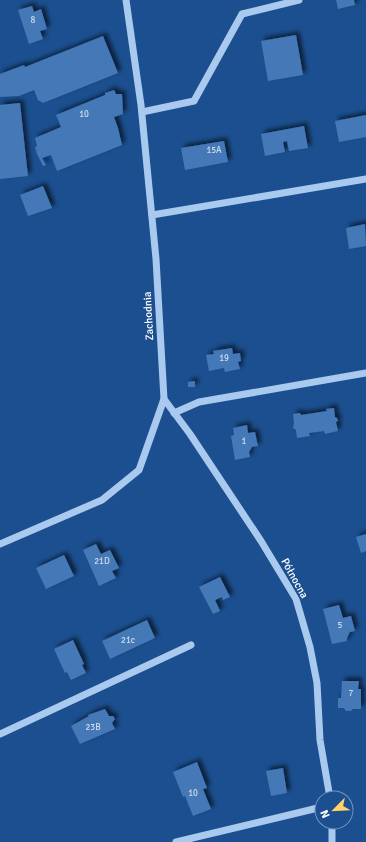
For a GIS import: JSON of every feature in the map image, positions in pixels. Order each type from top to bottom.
[{"type":"street","name":"Zachodnia","points":[[0,544],[102,500],[139,470],[164,398],[152,215],[142,112],[126,0]]},
{"type":"street","points":[[142,112],[194,101],[242,14],[299,0]]},
{"type":"street","points":[[152,215],[366,179]]},
{"type":"street","points":[[174,413],[199,402],[366,373]]},
{"type":"street","name":"Północna","points":[[164,398],[190,434],[261,541],[296,599],[310,647],[317,683],[320,740],[329,790]]},
{"type":"street","points":[[0,734],[191,645]]},
{"type":"street","points":[[176,842],[314,809]]},
{"type":"street","points":[[332,830],[332,842]]},
{"type":"building","points":[[336,0],[354,0],[355,5],[338,9]]},
{"type":"building","points":[[32,6],[34,12],[41,9],[47,29],[40,31],[43,39],[29,44],[18,10]]},
{"type":"building","points":[[296,35],[303,75],[268,81],[261,41]]},
{"type":"building","points":[[103,36],[118,73],[43,103],[38,100],[34,90],[19,96],[0,97],[0,74],[24,65],[25,67]]},
{"type":"building","points":[[114,90],[116,94],[122,94],[123,114],[114,117],[122,145],[57,171],[51,155],[42,158],[46,165],[43,166],[35,147],[37,146],[35,138],[61,127],[56,115]]},
{"type":"building","points":[[20,103],[28,176],[0,179],[0,105]]},
{"type":"building","points":[[366,115],[366,137],[339,142],[335,121]]},
{"type":"building","points":[[304,126],[308,148],[289,151],[287,141],[283,142],[285,152],[265,156],[261,134]]},
{"type":"building","points":[[224,141],[228,162],[185,170],[181,148]]},
{"type":"building","points":[[43,186],[52,208],[28,216],[20,195]]},
{"type":"building","points":[[365,224],[366,246],[349,249],[346,228]]},
{"type":"building","points":[[232,348],[233,354],[240,353],[241,361],[238,362],[240,369],[225,372],[224,368],[209,371],[206,355],[214,354],[213,351]]},
{"type":"building","points":[[195,381],[195,387],[188,387],[188,382]]},
{"type":"building","points":[[334,408],[335,417],[338,421],[336,422],[338,431],[325,434],[324,431],[309,433],[310,436],[297,438],[296,430],[293,428],[293,414],[300,413],[301,415],[327,411],[326,409]]},
{"type":"building","points":[[247,425],[248,433],[255,432],[258,446],[252,447],[249,452],[250,457],[235,460],[231,436],[234,435],[233,428]]},
{"type":"building","points":[[366,534],[366,551],[361,553],[356,537]]},
{"type":"building","points":[[96,544],[101,554],[110,550],[119,568],[112,571],[116,578],[99,586],[83,550]]},
{"type":"building","points":[[64,555],[74,576],[46,589],[36,568]]},
{"type":"building","points":[[220,577],[230,597],[223,600],[222,597],[215,600],[220,611],[213,614],[199,587]]},
{"type":"building","points":[[339,605],[343,618],[351,616],[355,631],[350,632],[347,641],[332,644],[323,609]]},
{"type":"building","points":[[147,620],[155,638],[110,659],[102,641]]},
{"type":"building","points":[[73,640],[84,664],[82,665],[86,673],[71,680],[67,672],[65,673],[54,649]]},
{"type":"building","points":[[342,681],[359,681],[358,689],[361,689],[361,709],[346,711],[344,708],[338,708],[338,698],[341,698]]},
{"type":"building","points":[[105,709],[109,716],[113,716],[115,719],[112,723],[115,729],[80,744],[71,726],[89,716],[88,715]]},
{"type":"building","points":[[197,762],[207,788],[203,789],[211,809],[193,816],[185,796],[183,797],[173,772]]},
{"type":"building","points":[[283,768],[287,793],[271,796],[266,771]]}]
